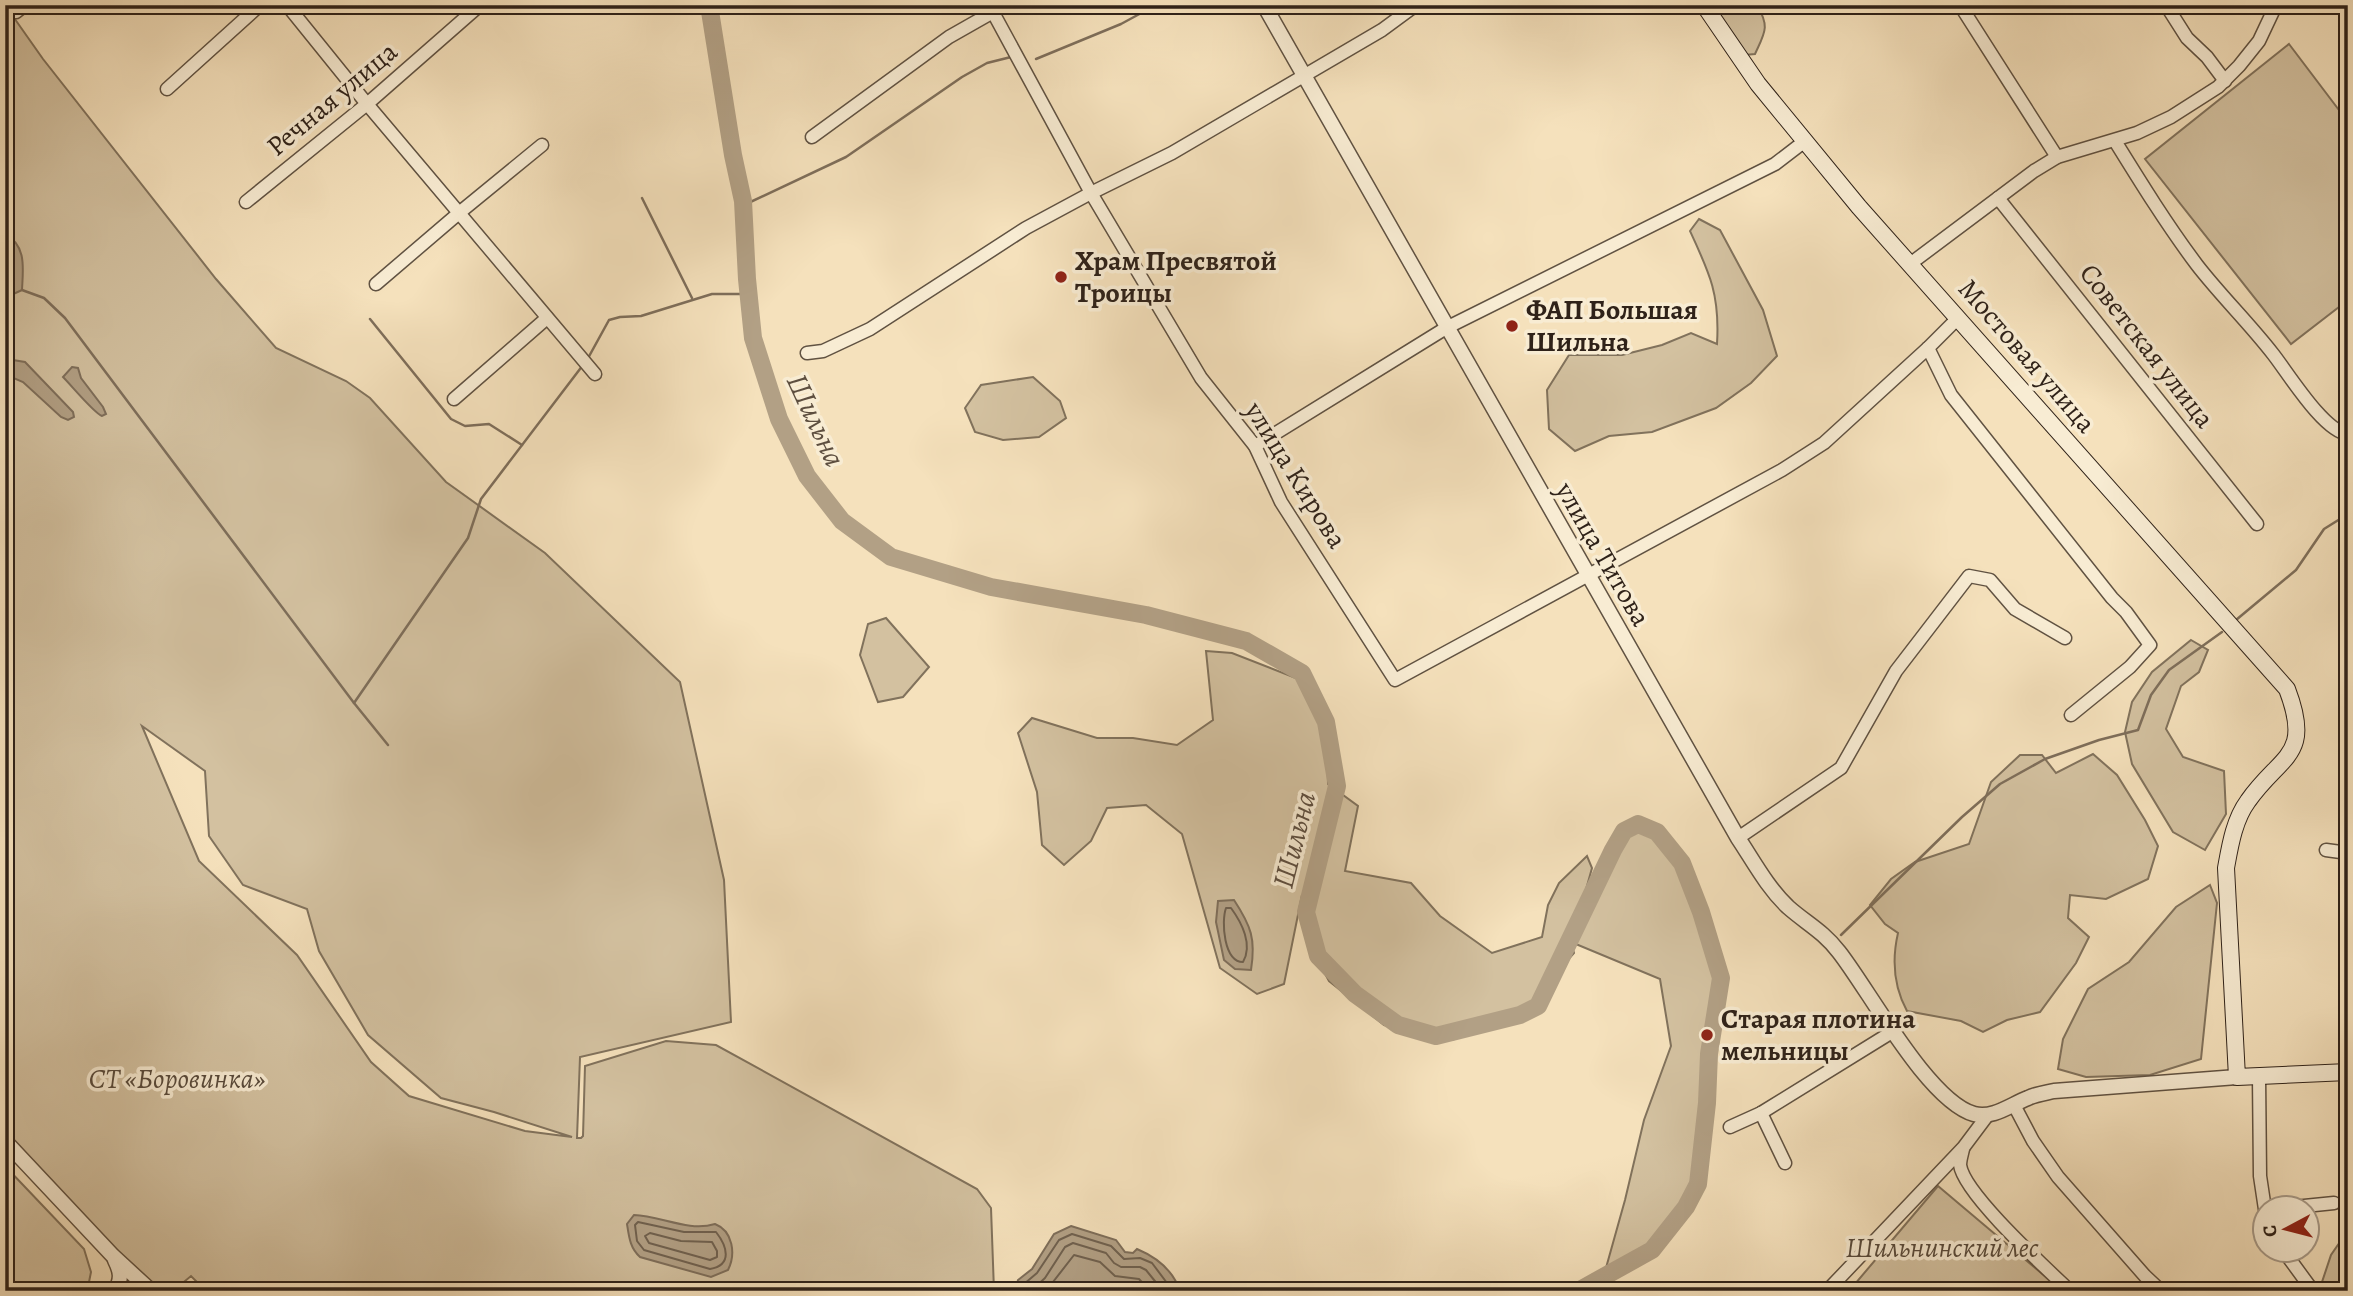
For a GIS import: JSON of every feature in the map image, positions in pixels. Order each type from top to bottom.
[{"type":"main road","name":"Мостовая улица","points":[[1704,5],[1758,85],[1859,207],[2287,689],[2296,713],[2297,736],[2285,761],[2247,802],[2232,836],[2226,868],[2237,1077]]},
{"type":"main road","points":[[2237,1077],[2348,1072]]},
{"type":"street","points":[[167,89],[260,5]]},
{"type":"street","points":[[287,5],[595,374]]},
{"type":"street","name":"Речная улица","points":[[246,202],[367,104],[480,5]]},
{"type":"street","name":"улица Титова","points":[[1264,5],[1738,838],[1771,889],[1789,908],[1817,928],[1839,952],[1892,1032],[1936,1086],[1971,1114],[1987,1116]]},
{"type":"street","points":[[807,353],[823,351],[870,329],[1026,228],[1172,153],[1382,30],[1416,5]]},
{"type":"street","points":[[1960,5],[2057,157]]},
{"type":"street","points":[[2165,5],[2187,38],[2207,57],[2225,81]]},
{"type":"street","points":[[1910,264],[2034,171],[2057,157],[2137,133],[2171,117],[2225,81],[2259,41],[2276,5]]},
{"type":"street","points":[[812,137],[991,9]]},
{"type":"street","name":"улица Кирова","points":[[991,9],[1091,193],[1201,378],[1255,446],[1281,502],[1395,680],[1588,575]]},
{"type":"street","points":[[1255,446],[1446,328],[1775,164],[1805,141]]},
{"type":"street","points":[[2115,141],[2198,266],[2263,341],[2299,390],[2329,424],[2342,434],[2348,434]]},
{"type":"street","points":[[376,284],[542,145]]},
{"type":"street","name":"Советская улица","points":[[1998,198],[2257,524]]},
{"type":"street","points":[[454,399],[547,318]]},
{"type":"street","points":[[1588,575],[1782,470],[1824,443],[1958,318]]},
{"type":"street","points":[[1928,348],[1951,395],[2112,598],[2126,611],[2150,645],[2130,667],[2071,715]]},
{"type":"street","points":[[1738,838],[1841,768],[1896,671],[1969,576],[1990,580],[2015,609],[2065,638]]},
{"type":"street","points":[[2326,850],[2348,853]]},
{"type":"street","points":[[1730,1127],[1761,1113],[1892,1032]]},
{"type":"street","points":[[2259,1076],[2262,1194]]},
{"type":"street","points":[[1827,1291],[1963,1148],[1987,1116],[2029,1097],[2054,1091],[2237,1077]]},
{"type":"street","points":[[2014,1105],[2033,1141],[2058,1177],[2161,1291]]},
{"type":"street","points":[[1761,1113],[1785,1163]]},
{"type":"street","points":[[5,1141],[113,1255],[151,1291]]},
{"type":"street","points":[[1963,1148],[1960,1164],[1974,1192],[2070,1291]]},
{"type":"street","points":[[2322,1204],[2334,1203]]},
{"type":"street","points":[[113,1255],[120,1271],[120,1282],[115,1291]]},
{"type":"street","points":[[2293,1264],[2313,1291]]},
{"type":"green space","name":"СТ «Боровинка»","points":[[5,5],[43,59],[216,279],[276,348],[346,381],[370,398],[446,482],[545,553],[680,682],[724,880],[731,1022],[580,1057],[577,1138],[583,1136],[585,1066],[666,1041],[716,1045],[977,1189],[991,1208],[994,1291],[206,1291],[191,1276],[173,1291],[148,1291],[5,1141]],"holes":[[[142,726],[205,771],[209,836],[243,885],[307,909],[319,951],[368,1035],[441,1098],[572,1137],[525,1131],[409,1096],[371,1062],[297,955],[199,861]]]},
{"type":"green space","points":[[1709,5],[1757,5],[1764,19],[1765,30],[1755,54],[1744,55]]},
{"type":"green space","points":[[2289,44],[2348,122],[2348,300],[2291,344],[2145,159]]},
{"type":"green space","points":[[1699,219],[1720,230],[1763,310],[1777,356],[1751,383],[1716,408],[1652,432],[1609,436],[1575,451],[1549,429],[1547,390],[1569,355],[1622,355],[1662,345],[1691,333],[1717,344],[1717,312],[1712,285],[1690,231]]},
{"type":"green space","points":[[1033,377],[1060,401],[1066,418],[1039,437],[1003,440],[975,432],[965,408],[981,385]]},
{"type":"green space","points":[[886,618],[929,667],[903,697],[878,702],[860,655],[868,624]]},
{"type":"green space","points":[[2191,640],[2208,650],[2199,672],[2181,686],[2166,729],[2183,757],[2224,771],[2226,814],[2205,850],[2173,832],[2132,764],[2125,732],[2132,702],[2152,672]]},
{"type":"green space","points":[[1206,651],[1232,653],[1306,682],[1327,733],[1328,784],[1358,806],[1345,871],[1411,883],[1440,916],[1492,953],[1542,937],[1548,905],[1559,883],[1587,856],[1592,868],[1573,936],[1624,831],[1638,824],[1657,832],[1682,863],[1701,912],[1721,978],[1709,1053],[1707,1103],[1698,1184],[1686,1207],[1652,1250],[1604,1275],[1644,1120],[1671,1046],[1660,979],[1571,942],[1574,953],[1520,1015],[1452,1040],[1384,1025],[1329,981],[1309,944],[1302,895],[1284,984],[1257,994],[1220,968],[1182,834],[1146,805],[1107,808],[1091,841],[1064,865],[1042,845],[1037,792],[1018,733],[1032,718],[1097,738],[1133,738],[1177,745],[1213,720]]},
{"type":"green space","points":[[2093,754],[2117,775],[2158,846],[2148,879],[2106,899],[2070,895],[2068,918],[2089,937],[2076,963],[2040,1012],[2007,1020],[1983,1032],[1961,1021],[1907,1011],[1895,973],[1898,933],[1885,924],[1870,905],[1891,879],[1915,862],[1969,844],[1991,782],[2020,755],[2042,755],[2056,773]]},
{"type":"green space","points":[[2210,885],[2217,903],[2201,1059],[2150,1075],[2086,1077],[2058,1069],[2063,1039],[2088,989],[2129,962],[2176,907]]},
{"type":"green space","points":[[5,1166],[84,1249],[91,1272],[89,1282],[75,1288],[5,1282]]},
{"type":"green space","name":"Шильнинский лес","points":[[1938,1186],[2053,1283],[2060,1291],[1849,1291]]},
{"type":"green space","points":[[2342,1239],[2348,1248],[2348,1291],[2319,1291],[2331,1255]]},
{"type":"water","points":[[5,234],[17,245],[23,266],[22,290],[5,298],[5,288],[12,283],[5,267]]},
{"type":"water","points":[[5,354],[13,360],[25,362],[73,412],[74,417],[68,420],[61,417],[23,382],[11,377],[5,371]]},
{"type":"water","points":[[72,367],[78,368],[81,378],[106,414],[102,416],[94,410],[63,377]]},
{"type":"water","points":[[1234,900],[1251,933],[1251,970],[1235,969],[1224,960],[1216,922],[1218,901]]},
{"type":"water","points":[[634,1215],[685,1225],[715,1224],[721,1227],[729,1237],[732,1250],[728,1270],[711,1277],[640,1257],[632,1246],[627,1224]]},
{"type":"water","points":[[1071,1226],[1116,1240],[1125,1252],[1133,1253],[1137,1249],[1151,1256],[1168,1271],[1180,1291],[1015,1291],[1018,1280],[1032,1269],[1054,1234]]},
{"type":"waterway","name":"Шильна","points":[[709,5],[743,201],[753,338],[779,419],[807,476],[842,521],[891,557],[991,587],[1146,615],[1246,641],[1302,673],[1326,722],[1337,786],[1306,912],[1318,956],[1355,994],[1398,1025],[1436,1036],[1520,1015],[1538,1006],[1624,831],[1638,824],[1657,832],[1682,863],[1701,912],[1721,978],[1709,1054],[1707,1103],[1698,1184],[1686,1207],[1652,1250],[1578,1291]]},
{"type":"waterway","points":[[1036,59],[1121,24],[1156,5]]},
{"type":"waterway","points":[[744,205],[846,157],[962,77],[987,63],[1011,57]]},
{"type":"waterway","points":[[642,198],[692,298]]},
{"type":"waterway","points":[[22,290],[44,298],[65,318],[388,745]]},
{"type":"waterway","points":[[587,360],[609,320],[641,316],[712,294],[748,294]]},
{"type":"waterway","points":[[370,319],[451,419],[465,426],[489,424],[522,445]]},
{"type":"waterway","points":[[354,703],[468,538],[481,499],[583,365]]},
{"type":"waterway","points":[[2236,620],[2296,570],[2324,529],[2348,514]]},
{"type":"waterway","points":[[1841,935],[1962,817],[2000,784],[2045,759],[2138,730],[2151,695],[2169,670],[2222,632]]},
{"type":"place","name":"Храм Пресвятой Троицы","points":[[1061,277]]},
{"type":"place","name":"ФАП Большая Шильна","points":[[1512,326]]},
{"type":"place","name":"Старая плотина мельницы","points":[[1707,1035]]}]
